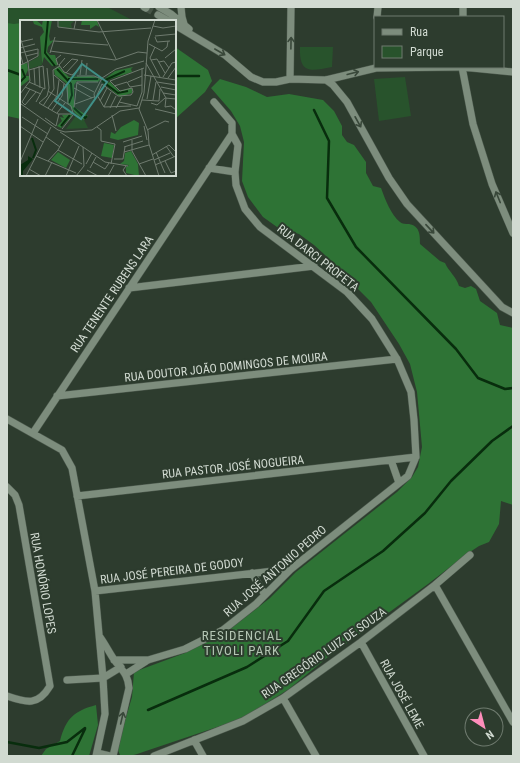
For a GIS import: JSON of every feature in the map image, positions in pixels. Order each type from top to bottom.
[{"type":"street","points":[[181,7],[182,17],[186,26]]},
{"type":"street","points":[[290,79],[292,7]]},
{"type":"street","points":[[159,11],[171,14],[204,43]]},
{"type":"street","points":[[159,11],[168,20]]},
{"type":"street","points":[[176,26],[226,55],[251,77],[263,82],[276,82],[290,79],[326,80],[374,68]]},
{"type":"street","points":[[461,68],[473,124],[492,184],[513,233]]},
{"type":"street","points":[[471,68],[513,72]]},
{"type":"street","points":[[326,80],[333,85],[347,102],[389,178],[407,204],[502,307],[513,314]]},
{"type":"street","name":"RUA DARCI PROFETA","points":[[214,102],[232,123],[232,134],[238,145],[235,172],[236,185],[245,209],[260,227],[347,292],[372,319],[397,359],[411,392],[416,457]]},
{"type":"street","name":"RUA TENENTE RUBENS LARA","points":[[33,433],[232,134]]},
{"type":"street","points":[[209,168],[235,172]]},
{"type":"street","points":[[129,288],[314,266]]},
{"type":"street","name":"RUA DOUTOR JOÃO DOMINGOS DE MOURA","points":[[57,396],[397,359]]},
{"type":"street","points":[[7,419],[62,450],[72,468],[95,591],[103,678],[105,714],[97,755],[112,756],[129,688],[126,674],[114,660],[99,634]]},
{"type":"street","name":"RUA PASTOR JOSÉ NOGUEIRA","points":[[77,496],[416,457]]},
{"type":"street","name":"RUA JOSÉ ANTONIO PEDRO","points":[[126,674],[148,660],[185,649],[223,630],[256,604],[291,569],[408,476],[416,457]]},
{"type":"street","points":[[391,460],[399,483]]},
{"type":"street","name":"RUA HONÓRIO LOPES","points":[[7,487],[15,495],[19,505],[50,686],[44,696],[37,701],[28,702],[7,696]]},
{"type":"street","name":"RUA GREGÓRIO LUIZ DE SOUZA","points":[[154,756],[243,721],[282,698],[361,642],[435,585],[470,555]]},
{"type":"street","name":"RUA JOSÉ PEREIRA DE GODOY","points":[[95,591],[291,569]]},
{"type":"street","name":"RUA JOSÉ PEREIRA DE GODOY","points":[[252,573],[265,595]]},
{"type":"street","points":[[435,585],[513,722]]},
{"type":"street","name":"RUA JOSÉ LEME","points":[[361,642],[424,756]]},
{"type":"street","name":"RUA JOSÉ ANTONIO PEDRO","points":[[114,660],[148,660]]},
{"type":"street","points":[[67,680],[103,678],[121,667]]},
{"type":"street","points":[[282,698],[316,756]]},
{"type":"street","points":[[194,740],[203,756]]},
{"type":"green space","points":[[7,7],[107,7],[132,20],[20,20],[20,39],[7,36]]},
{"type":"green space","points":[[7,23],[20,23],[20,119],[7,116]]},
{"type":"green space","points":[[300,47],[333,47],[332,67],[312,70],[304,67],[300,56]]},
{"type":"green space","points":[[176,48],[208,70],[212,81],[205,92],[176,118]]},
{"type":"green space","points":[[405,77],[411,116],[379,121],[374,79]]},
{"type":"green space","points":[[220,79],[246,87],[267,97],[289,94],[323,100],[334,111],[342,126],[342,135],[347,142],[354,145],[366,162],[366,173],[373,186],[381,188],[397,219],[404,224],[413,225],[417,229],[420,244],[440,261],[445,263],[459,286],[465,288],[471,286],[476,289],[480,301],[497,313],[500,325],[513,328],[513,505],[501,501],[499,524],[489,542],[479,546],[467,554],[328,657],[289,689],[241,719],[137,754],[123,756],[120,755],[117,748],[132,697],[134,672],[185,653],[225,633],[270,598],[296,572],[397,492],[412,477],[418,467],[422,447],[417,392],[410,364],[399,344],[371,302],[337,266],[314,245],[299,234],[277,227],[263,217],[248,197],[242,181],[244,142],[240,126],[231,111],[211,88]]},
{"type":"green space","points":[[96,705],[98,725],[89,756],[41,756],[46,749],[60,741],[68,721],[72,717],[88,707]]},
{"type":"waterway","points":[[7,70],[20,75]]},
{"type":"waterway","points":[[176,76],[199,76]]},
{"type":"waterway","points":[[314,110],[329,141],[327,198],[356,247],[456,349],[478,378],[505,389],[513,388]]},
{"type":"waterway","points":[[148,710],[247,667],[288,641],[324,591],[383,551],[425,513],[451,481],[492,441],[513,426]]},
{"type":"waterway","points":[[7,742],[39,748],[67,742],[85,728]]},
{"type":"waterway","points":[[72,756],[85,729]]},
{"type":"tunnel","points":[[146,8],[158,15]]},
{"type":"district","name":"RESIDENCIAL TIVOLI PARK","points":[[242,642]]}]
